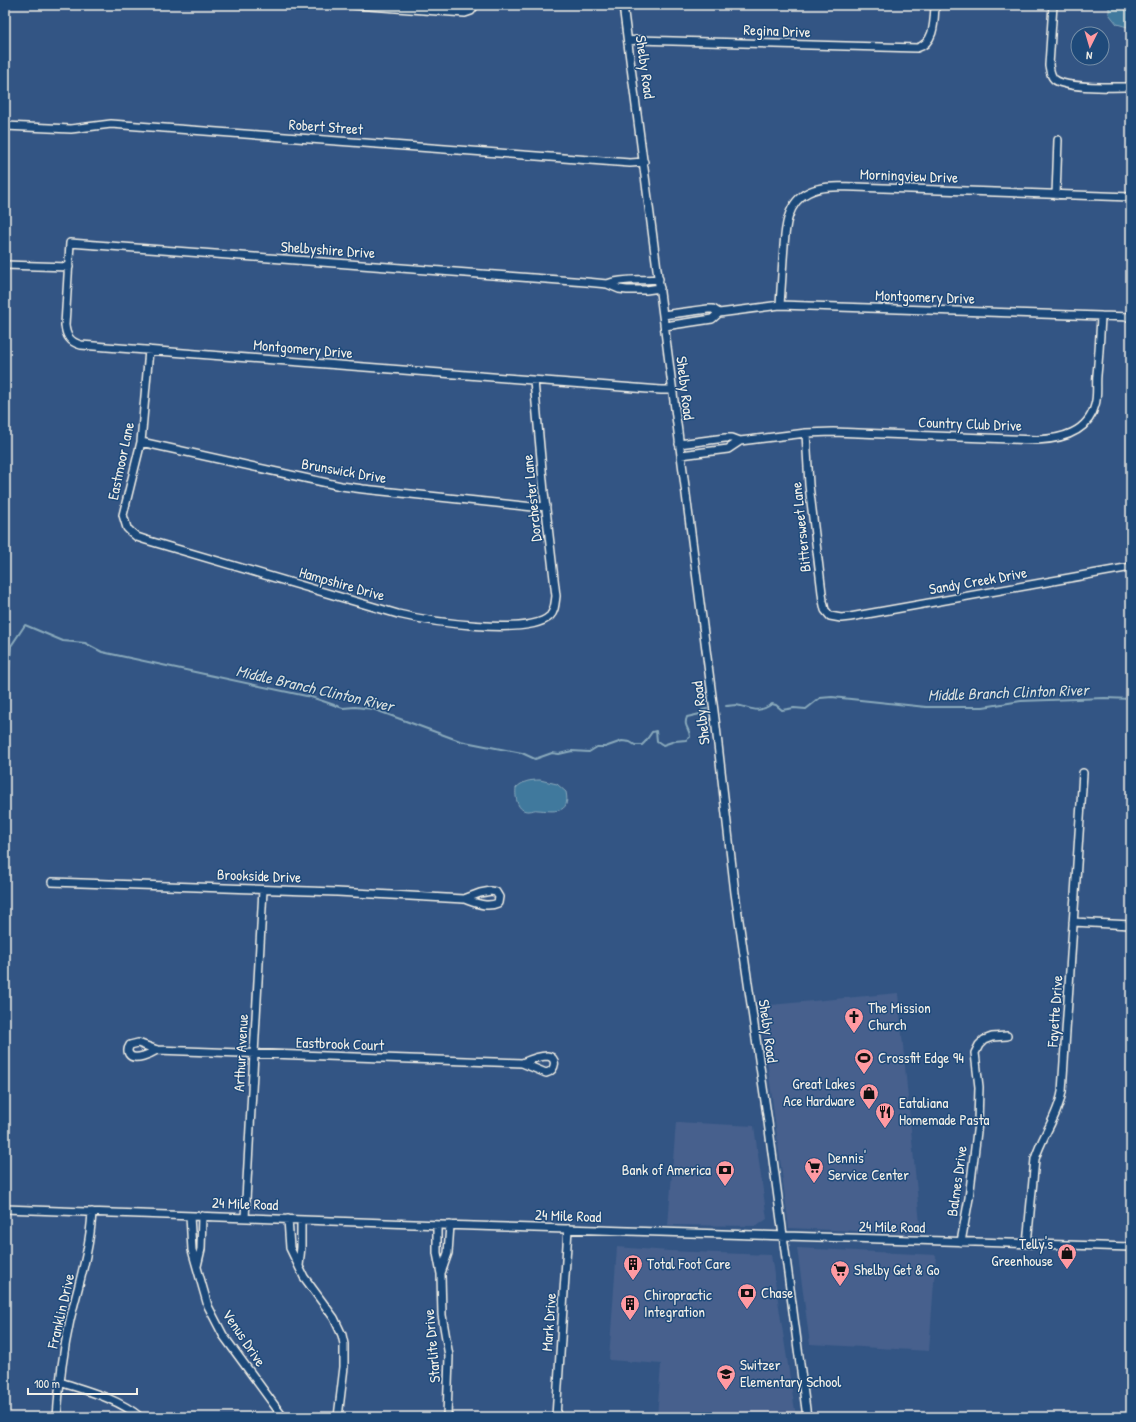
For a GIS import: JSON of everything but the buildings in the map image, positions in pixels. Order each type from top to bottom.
[{"type":"street","points":[[356,5],[465,13],[471,11],[475,5]]},
{"type":"street","name":"Shelby Road","points":[[623,5],[716,728],[735,893],[768,1122],[806,1417]]},
{"type":"street","name":"Regina Drive","points":[[628,41],[638,40],[910,49],[925,45],[928,42],[932,32],[935,5]]},
{"type":"street","points":[[1053,5],[1049,65],[1050,73],[1054,79],[1061,83],[1072,85],[1131,87]]},
{"type":"street","name":"Robert Street","points":[[5,126],[63,129],[111,124],[630,163],[644,162]]},
{"type":"street","points":[[1056,194],[1058,140]]},
{"type":"street","name":"Morningview Drive","points":[[780,305],[789,215],[797,201],[811,191],[832,187],[855,187],[1131,197]]},
{"type":"street","name":"Shelbyshire Drive","points":[[69,267],[70,243],[607,284],[619,289],[627,290],[660,288]]},
{"type":"street","points":[[5,265],[69,267]]},
{"type":"street","name":"Montgomery Drive","points":[[69,267],[65,325],[70,339],[74,343],[81,345],[534,381],[672,390]]},
{"type":"street","name":"Shelbyshire Drive","points":[[607,284],[618,280],[645,281],[659,279]]},
{"type":"street","name":"Montgomery Drive","points":[[665,326],[712,319],[719,313],[780,305],[1131,317]]},
{"type":"street","name":"Montgomery Drive","points":[[663,315],[708,309],[713,309],[719,313]]},
{"type":"street","name":"Country Club Drive","points":[[681,455],[728,448],[740,441],[806,433],[833,432],[1037,440],[1050,440],[1067,436],[1082,426],[1096,405],[1102,316]]},
{"type":"street","name":"Eastmoor Lane","points":[[127,528],[123,515],[141,442],[149,350]]},
{"type":"street","name":"Dorchester Lane","points":[[534,381],[556,596],[553,612]]},
{"type":"street","name":"Bittersweet Lane","points":[[806,433],[809,485],[823,601],[825,610],[830,616]]},
{"type":"street","name":"Country Club Drive","points":[[679,444],[725,438],[732,438],[740,441]]},
{"type":"street","name":"Brunswick Drive","points":[[141,442],[341,486],[388,493],[510,505],[533,507],[546,506]]},
{"type":"street","name":"Hampshire Drive","points":[[127,528],[137,537],[146,540],[416,618],[464,625],[516,626],[543,621],[553,612]]},
{"type":"street","name":"Sandy Creek Drive","points":[[830,616],[841,618],[850,617],[1131,567]]},
{"type":"street","name":"Fayette Drive","points":[[1027,1244],[1035,1159],[1038,1148],[1059,1109],[1062,1092],[1083,773]]},
{"type":"street","name":"Brookside Drive","points":[[52,882],[337,892],[464,899]]},
{"type":"street","name":"Arthur Avenue","points":[[245,1218],[263,890]]},
{"type":"street","points":[[1073,922],[1131,925]]},
{"type":"street","name":"Balmes Drive","points":[[961,1242],[969,1198],[978,1123],[979,1087],[975,1053],[979,1045],[984,1040],[992,1037],[1007,1036]]},
{"type":"street","name":"Eastbrook Court","points":[[157,1050],[522,1063]]},
{"type":"street","name":"24 Mile Road","points":[[5,1209],[438,1225],[782,1235],[843,1239],[1131,1247]]},
{"type":"street","name":"Franklin Drive","points":[[57,1417],[60,1382],[70,1320],[85,1265],[92,1212]]},
{"type":"street","name":"Venus Drive","points":[[190,1216],[192,1250],[204,1293],[216,1324],[283,1417]]},
{"type":"street","name":"Venus Drive","points":[[197,1266],[201,1249],[202,1216]]},
{"type":"street","points":[[288,1219],[290,1248],[304,1277],[334,1318],[342,1335],[344,1344],[344,1367],[338,1417]]},
{"type":"street","points":[[299,1266],[301,1220]]},
{"type":"street","name":"Starlite Drive","points":[[438,1225],[437,1253],[441,1274],[442,1315],[449,1356],[447,1417]]},
{"type":"street","name":"Starlite Drive","points":[[441,1274],[448,1253],[450,1225]]},
{"type":"street","name":"Mark Drive","points":[[556,1417],[568,1229]]},
{"type":"street","points":[[60,1382],[116,1401],[140,1417]]},
{"type":"shaded area","points":[[1109,5],[1131,5],[1131,28],[1117,24],[1109,14]]},
{"type":"shaded area","points":[[540,780],[557,784],[566,792],[566,805],[563,808],[555,811],[525,811],[519,807],[516,796],[516,788],[527,781]]},
{"type":"shaded area","points":[[898,993],[921,1234],[789,1228],[760,1006]]},
{"type":"shaded area","points":[[676,1122],[754,1126],[767,1219],[757,1226],[668,1225]]},
{"type":"shaded area","points":[[617,1247],[669,1251],[771,1255],[796,1417],[657,1417],[661,1364],[609,1360]]},
{"type":"shaded area","points":[[797,1248],[936,1255],[929,1351],[810,1344]]},
{"type":"waterway","name":"Middle Branch Clinton River","points":[[5,674],[9,671],[11,646],[25,625],[63,641],[85,643],[102,652],[311,697],[343,708],[355,707],[373,709],[460,741],[522,753],[535,759],[552,753],[559,754],[572,751],[589,752],[597,747],[605,747],[622,741],[630,742],[635,745],[642,745],[652,732],[656,731],[657,741],[663,745],[675,741],[686,740],[690,737],[686,725],[687,717],[700,714],[702,710],[707,709]]},
{"type":"waterway","name":"Middle Branch Clinton River","points":[[726,706],[736,705],[758,710],[772,704],[776,705],[782,710],[794,708],[806,709],[820,698],[832,697],[926,707],[983,707],[1021,701],[1105,698],[1131,699]]},
{"type":"place","name":"The Mission Church","points":[[854,1034]]},
{"type":"place","name":"Crossfit Edge 94","points":[[864,1075]]},
{"type":"place","name":"Great Lakes Ace Hardware","points":[[869,1110]]},
{"type":"place","name":"Eataliana Homemade Pasta","points":[[885,1129]]},
{"type":"place","name":"Dennis' Service Center","points":[[814,1184]]},
{"type":"place","name":"Bank of America","points":[[725,1187]]},
{"type":"place","name":"Telly's Greenhouse","points":[[1067,1270]]},
{"type":"place","name":"Total Foot Care","points":[[633,1281]]},
{"type":"place","name":"Shelby Get & Go","points":[[840,1287]]},
{"type":"place","name":"Chase","points":[[747,1310]]},
{"type":"place","name":"Chiropractic Integration","points":[[630,1321]]},
{"type":"place","name":"Switzer Elementary School","points":[[726,1391]]}]
